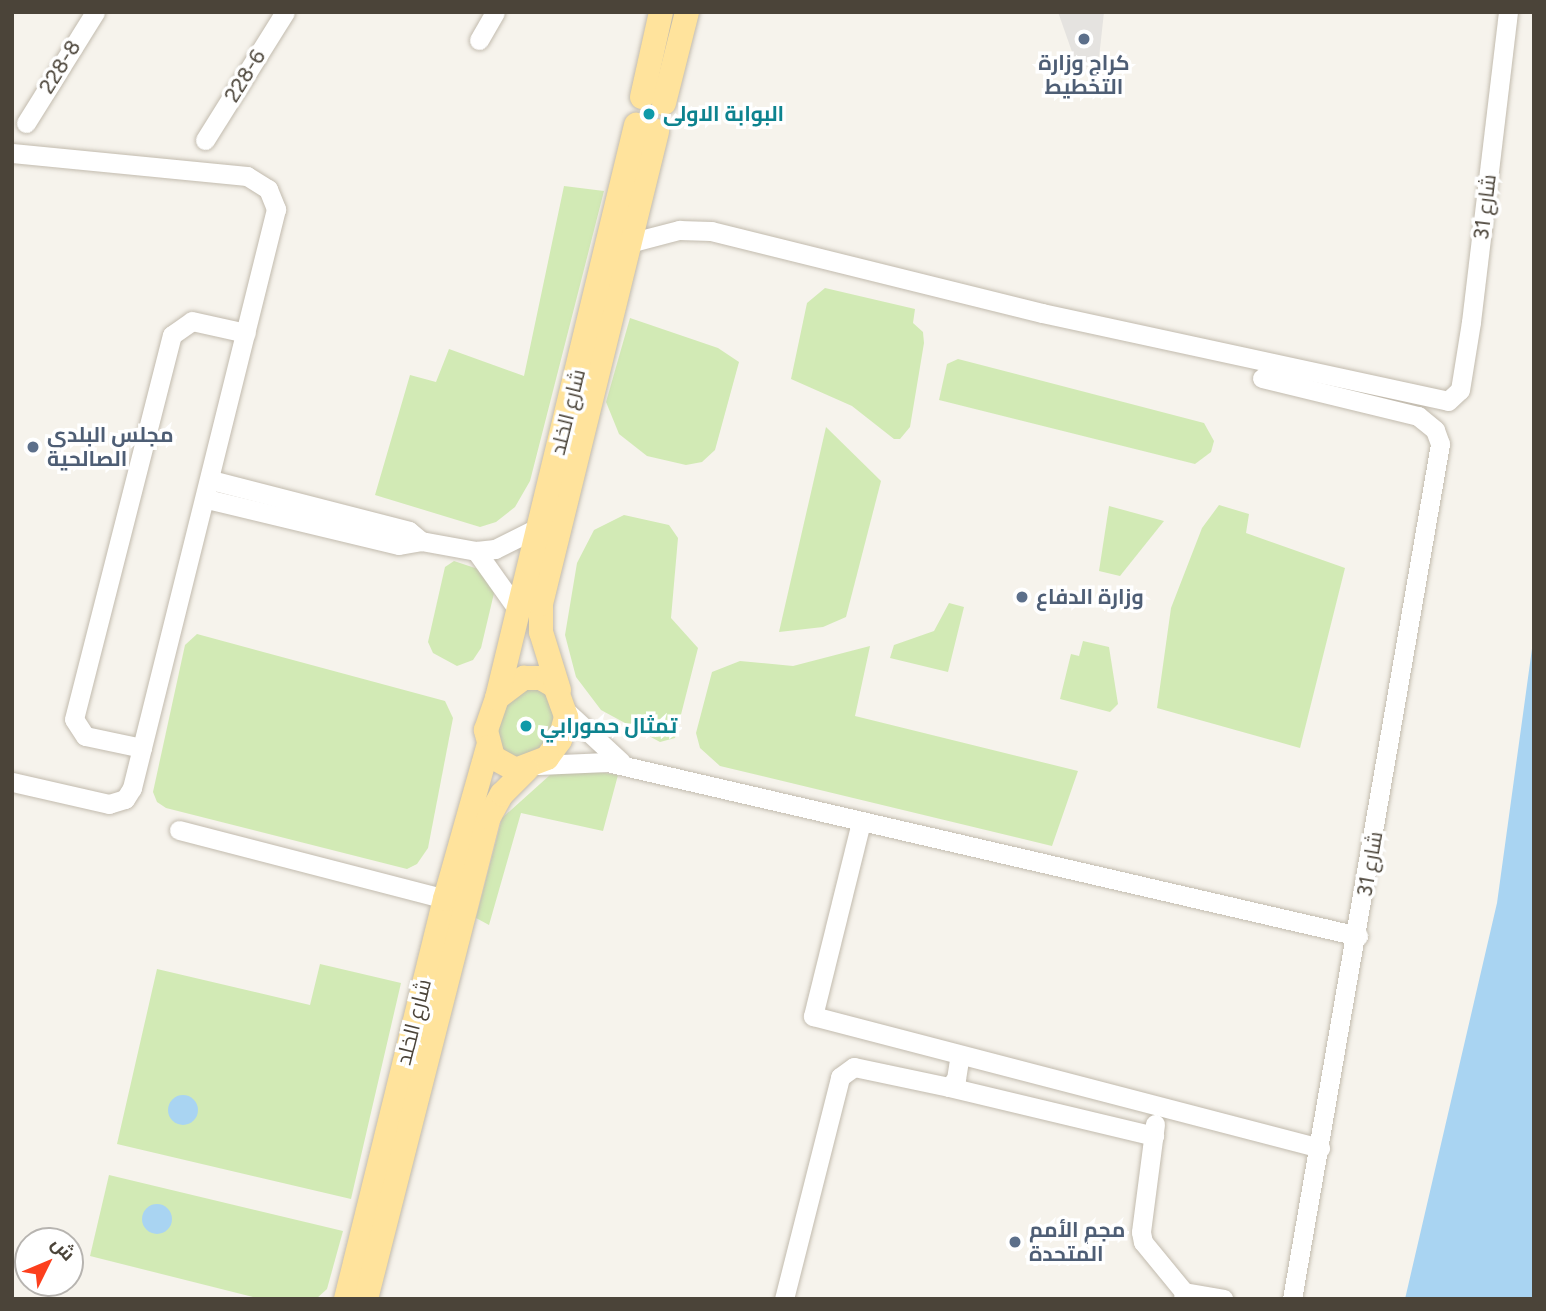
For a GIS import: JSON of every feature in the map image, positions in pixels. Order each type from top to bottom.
[{"type":"main road","points":[[661,12],[653,100],[687,12]]},
{"type":"main road","name":"شارع الخلد","points":[[497,698],[537,528],[575,425],[629,243],[646,128],[575,425],[541,604],[541,632],[562,701]]},
{"type":"main road","points":[[530,677],[546,680],[562,701],[558,745],[532,767],[506,768],[488,747],[487,719],[497,698],[514,682],[530,677]]},
{"type":"main road","name":"شارع الخلد","points":[[346,1299],[444,899],[488,747]]},
{"type":"main road","name":"شارع الخلد","points":[[366,1299],[489,817],[502,794],[532,767]]},
{"type":"street","name":"228-8","points":[[26,122],[94,12]]},
{"type":"street","name":"228-6","points":[[205,140],[285,12]]},
{"type":"street","points":[[479,40],[495,12]]},
{"type":"street","name":"شارع 31","points":[[629,243],[679,230],[711,231],[1042,313],[1444,402],[1453,399],[1460,390],[1471,322],[1508,12]]},
{"type":"street","points":[[12,153],[247,176],[262,183],[276,209],[209,489],[129,794],[114,804],[12,782]]},
{"type":"street","points":[[142,748],[85,736],[74,719],[172,335],[192,321],[246,334]]},
{"type":"street","name":"شارع 31","points":[[1262,378],[1418,416],[1435,430],[1439,451],[1358,936],[1292,1299]]},
{"type":"street","points":[[209,489],[409,531],[421,541],[476,551],[495,550],[537,528]]},
{"type":"street","points":[[476,551],[518,610]]},
{"type":"street","points":[[562,701],[605,750],[635,769]]},
{"type":"street","points":[[532,767],[595,759],[1358,936]]},
{"type":"street","points":[[861,822],[813,1017],[1320,1148]]},
{"type":"street","points":[[179,830],[444,899]]},
{"type":"street","points":[[949,1087],[956,1079],[961,1055]]},
{"type":"street","points":[[784,1299],[841,1076],[854,1067],[1154,1136]]},
{"type":"street","points":[[1157,1108],[1141,1232],[1143,1242],[1184,1296],[1223,1299]]},
{"type":"green space","points":[[564,186],[604,191],[530,481],[515,507],[496,522],[480,527],[375,495],[410,375],[436,382],[449,349],[524,376]]},
{"type":"green space","points":[[825,288],[915,309],[913,323],[923,332],[924,343],[910,427],[900,439],[894,439],[852,406],[791,379],[807,303]]},
{"type":"green space","points":[[630,318],[718,348],[739,362],[715,450],[702,462],[686,465],[647,456],[619,434],[606,402]]},
{"type":"green space","points":[[958,359],[1204,423],[1214,441],[1211,452],[1195,464],[939,400],[947,364]]},
{"type":"green space","points":[[826,427],[881,481],[846,617],[823,627],[779,632]]},
{"type":"green space","points":[[1219,505],[1249,514],[1246,533],[1345,568],[1300,748],[1157,708],[1171,608],[1202,528]]},
{"type":"green space","points":[[1109,506],[1164,521],[1120,576],[1099,571]]},
{"type":"green space","points":[[624,515],[669,525],[678,538],[671,618],[698,648],[675,738],[660,742],[601,710],[576,677],[565,635],[577,563],[594,530]]},
{"type":"green space","points":[[454,561],[478,569],[495,589],[481,648],[473,660],[457,666],[433,653],[428,642],[445,567]]},
{"type":"green space","points":[[949,603],[964,607],[948,672],[890,658],[894,645],[934,631]]},
{"type":"green space","points":[[197,634],[445,701],[453,718],[428,848],[417,864],[407,869],[166,808],[157,802],[153,792],[185,645]]},
{"type":"green space","points":[[1083,641],[1109,647],[1118,704],[1110,712],[1060,699],[1071,654],[1079,656]]},
{"type":"green space","points":[[870,646],[855,716],[1078,771],[1052,846],[720,766],[700,748],[696,733],[712,672],[740,661],[793,666]]},
{"type":"green space","points":[[538,687],[555,701],[552,742],[518,764],[493,740],[512,693]]},
{"type":"green space","points":[[579,769],[618,775],[603,831],[521,813],[489,925],[476,918],[502,818],[550,775]]},
{"type":"green space","points":[[320,964],[401,983],[351,1199],[117,1144],[157,969],[310,1005]]},
{"type":"green space","points":[[109,1175],[343,1231],[327,1289],[316,1299],[261,1299],[90,1256]]},
{"type":"shaded area","name":"كراج وزارة التخطيط","points":[[1058,12],[1104,12],[1098,67],[1077,66]]},
{"type":"water","points":[[1534,634],[1534,1299],[1405,1299],[1497,903]]},
{"type":"water","points":[[183,1095],[189,1096],[197,1104],[197,1116],[189,1124],[183,1125],[177,1124],[169,1116],[168,1110],[169,1104],[177,1096]]},
{"type":"water","points":[[157,1204],[163,1205],[171,1213],[171,1225],[163,1233],[157,1234],[151,1233],[143,1225],[142,1219],[143,1213],[151,1205]]},
{"type":"place","name":"كراج وزارة التخطيط","points":[[1084,39]]},
{"type":"place","name":"البوابة الاولى","points":[[649,114]]},
{"type":"place","name":"مجلس البلدي الصالحية","points":[[33,447]]},
{"type":"place","name":"وزارة الدفاع","points":[[1022,597]]},
{"type":"place","name":"تمثال حمورابي","points":[[526,726]]},
{"type":"place","name":"مجم الأمم المتحدة","points":[[1015,1242]]}]
